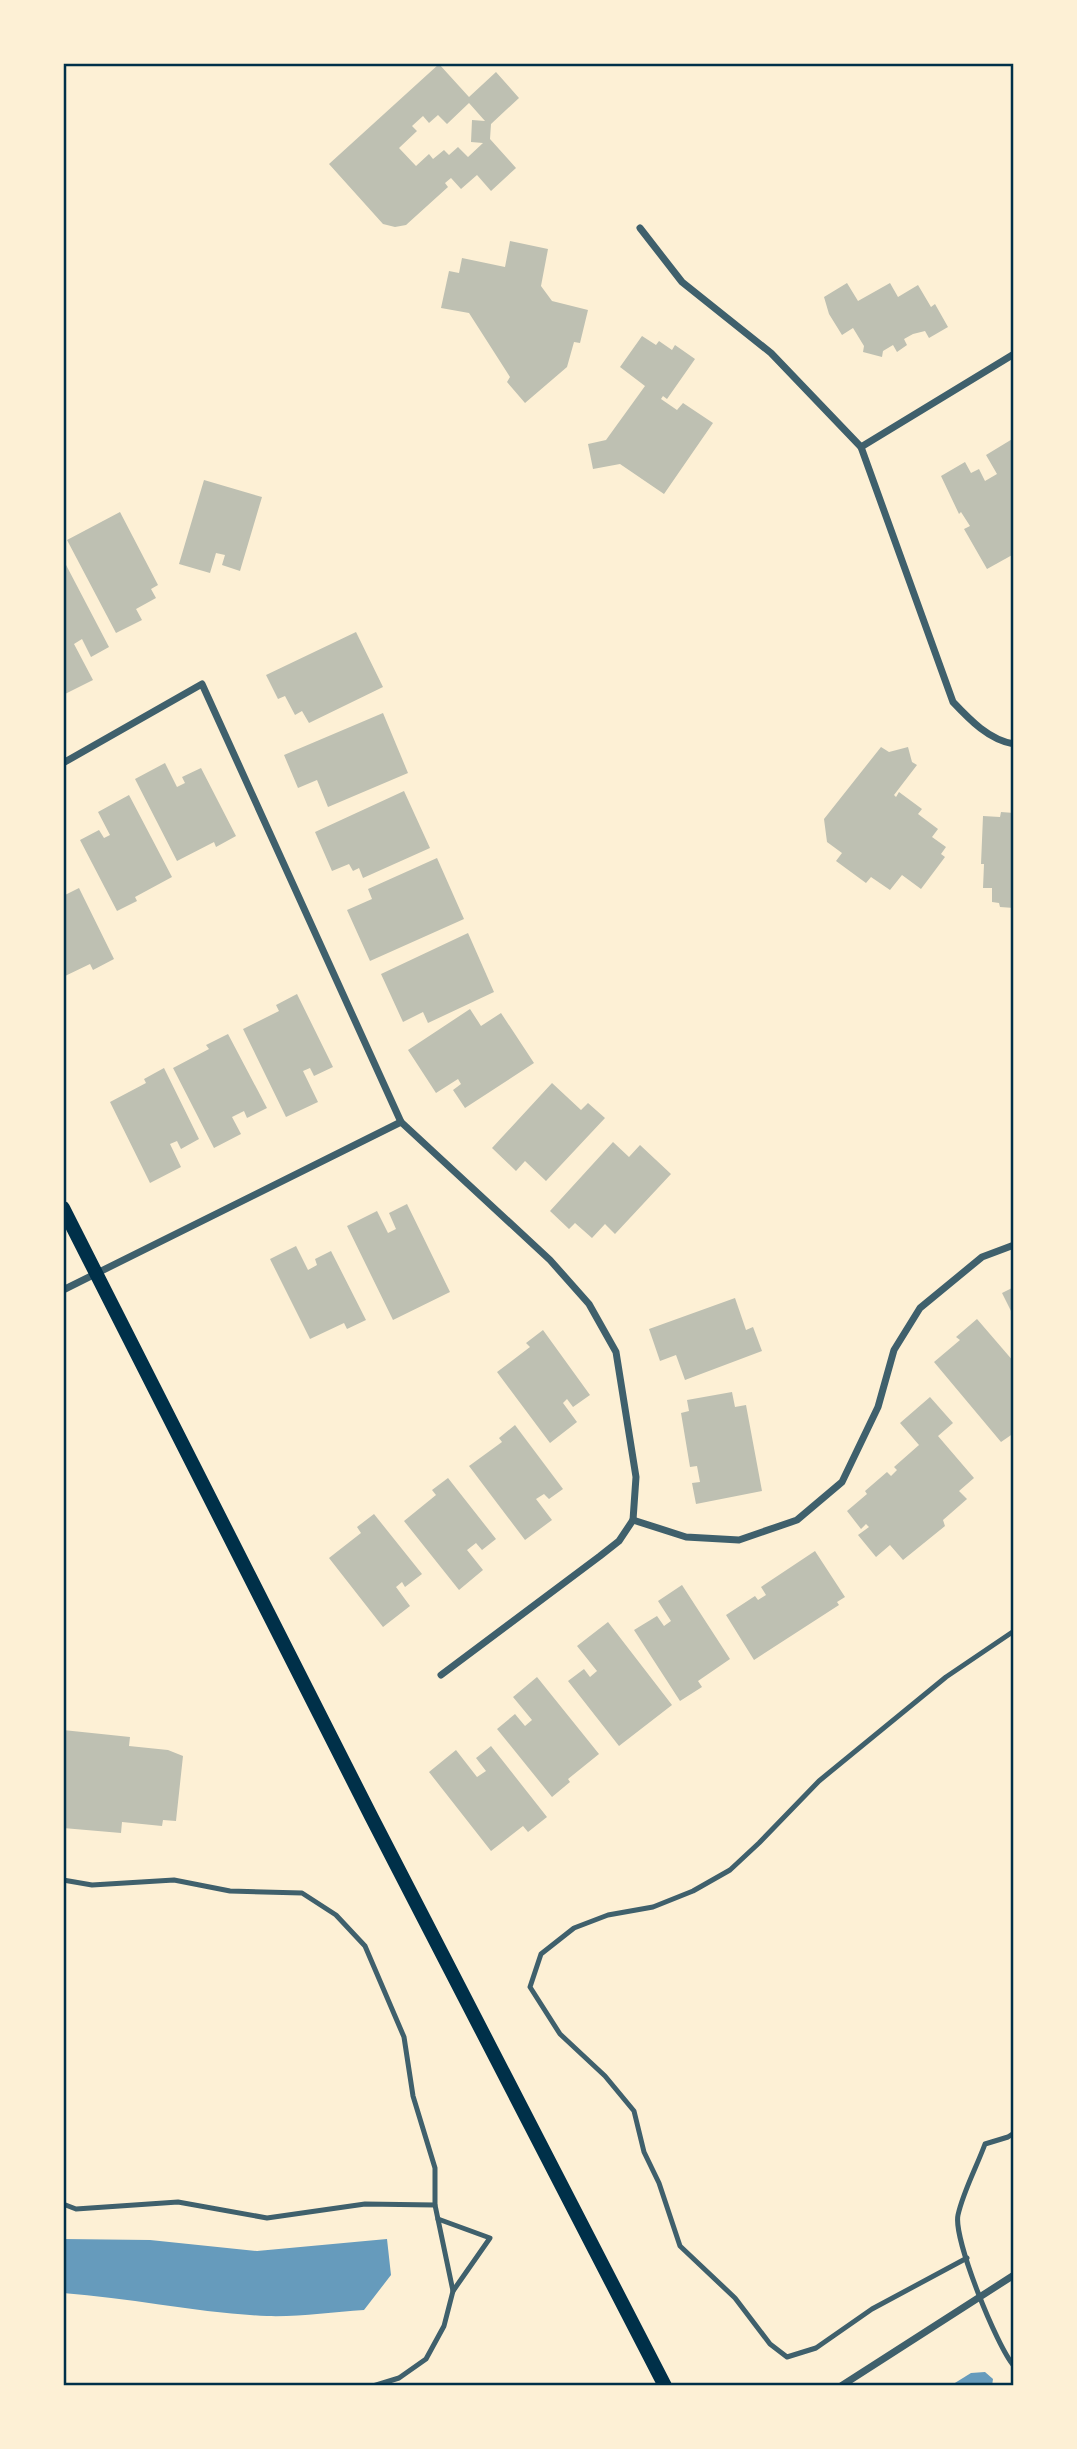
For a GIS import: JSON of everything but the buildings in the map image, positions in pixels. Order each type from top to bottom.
[{"type":"main road","points":[[63,1208],[377,1828],[665,2386]]},
{"type":"street","points":[[640,228],[682,282],[771,354],[861,447],[953,702],[974,724],[1006,743],[1014,744]]},
{"type":"street","points":[[861,447],[1014,354]]},
{"type":"street","points":[[63,763],[202,684],[401,1122],[550,1261],[589,1304],[616,1352],[636,1477],[633,1520],[618,1541],[600,1556],[441,1675]]},
{"type":"street","points":[[63,1290],[401,1122]]},
{"type":"street","points":[[633,1520],[686,1537],[739,1541],[797,1520],[842,1482],[878,1407],[894,1350],[920,1308],[982,1257],[1014,1245]]},
{"type":"street","points":[[841,2386],[1014,2275]]},
{"type":"lane","points":[[967,2258],[872,2309],[816,2348],[787,2357],[770,2343],[735,2298],[680,2246],[659,2183],[644,2152],[634,2111],[605,2076],[560,2034],[530,1987],[541,1954],[574,1928],[608,1915],[653,1907],[694,1891],[730,1870],[818,1781],[946,1677],[1014,1631]]},
{"type":"lane","points":[[63,1880],[92,1885],[174,1880],[230,1891],[302,1893],[336,1915],[365,1947],[404,2037],[413,2096],[435,2168],[435,2205],[453,2291]]},
{"type":"lane","points":[[1014,2133],[985,2144],[957,2217],[979,2297],[1006,2357],[1014,2366]]},
{"type":"lane","points":[[63,2204],[76,2209],[178,2202],[267,2218],[365,2204],[435,2205]]},
{"type":"lane","points":[[373,2386],[398,2378],[426,2359],[444,2326],[453,2291],[490,2238],[438,2218]]},
{"type":"water","points":[[63,2239],[150,2240],[257,2251],[387,2239],[391,2275],[364,2310],[279,2316],[216,2312],[63,2293]]},
{"type":"water","points":[[985,2372],[993,2379],[992,2386],[950,2386],[971,2373]]}]
